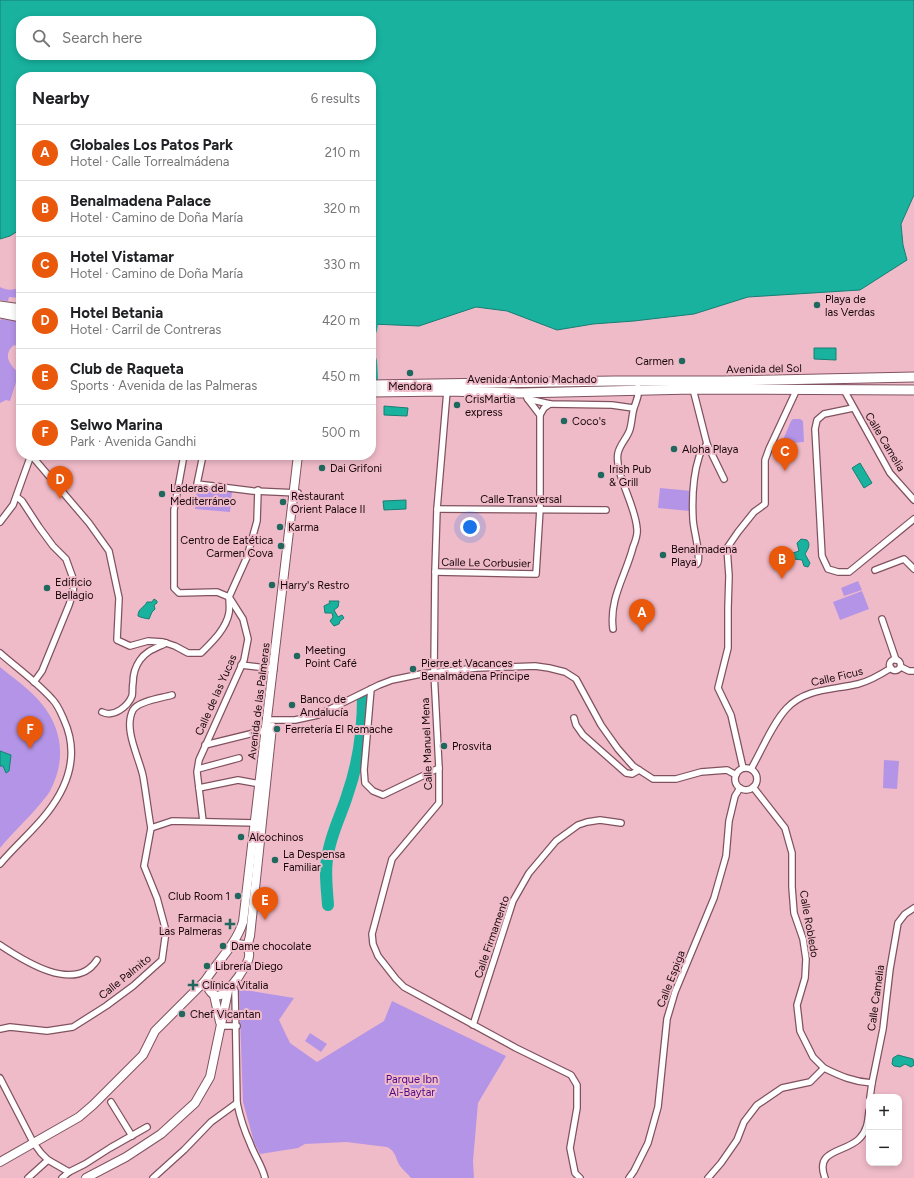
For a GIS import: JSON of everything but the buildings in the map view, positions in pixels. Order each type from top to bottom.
[{"type":"main road","points":[[0,306],[16,308]]},
{"type":"main road","points":[[0,313],[16,316]]},
{"type":"main road","name":"Avenida del Sol","points":[[614,381],[637,386],[723,382],[914,377]]},
{"type":"main road","name":"Avenida Antonio Machado","points":[[376,385],[614,381]]},
{"type":"main road","name":"Avenida Antonio Machado","points":[[376,392],[447,391],[520,393],[637,386],[693,389]]},
{"type":"main road","name":"Avenida del Sol","points":[[693,389],[914,390]]},
{"type":"street","points":[[613,629],[612,620],[616,592],[632,552],[638,531],[635,514],[619,468],[618,459],[618,452],[630,430],[633,408],[637,400],[637,386]]},
{"type":"street","points":[[693,389],[707,444],[724,479]]},
{"type":"street","points":[[744,768],[731,715],[718,688],[728,648],[729,576],[727,548],[754,512],[765,504],[765,460],[797,389]]},
{"type":"street","name":"Calle Camelia","points":[[844,390],[890,473],[914,500]]},
{"type":"street","name":"Calle Manuel Mena","points":[[447,391],[437,509],[435,572],[434,672],[439,768],[439,803],[392,859],[373,929],[373,944],[380,961],[400,984],[409,991],[516,1048],[571,1075],[577,1085],[577,1108],[570,1148],[575,1173],[580,1178]]},
{"type":"street","points":[[520,393],[528,399],[540,415]]},
{"type":"street","points":[[528,399],[550,404],[612,404],[633,408]]},
{"type":"street","points":[[540,509],[540,415],[544,408],[550,404]]},
{"type":"street","points":[[853,408],[824,414],[817,420],[815,430],[822,556],[828,568],[838,572],[849,572],[914,519]]},
{"type":"street","points":[[697,564],[699,561],[699,554],[695,538],[693,519],[695,481],[699,456],[707,444]]},
{"type":"street","points":[[0,522],[14,505],[29,460]]},
{"type":"street","points":[[35,460],[89,523],[109,551],[119,598],[117,640],[130,646],[148,641],[166,643],[188,653],[201,652],[213,641],[225,623],[229,613],[229,597],[247,557],[258,521],[256,490]]},
{"type":"street","points":[[183,460],[174,510],[174,588],[179,593],[217,592],[229,597]]},
{"type":"street","points":[[202,460],[197,484],[296,493]]},
{"type":"street","name":"Avenida de las Palmeras","points":[[230,988],[248,960],[250,954],[247,947],[250,936],[259,824],[296,493],[298,460]]},
{"type":"street","name":"Avenida de las Palmeras","points":[[205,981],[232,946],[241,931],[244,922],[259,824],[260,784],[266,730],[270,720],[274,669],[301,460]]},
{"type":"street","points":[[17,497],[22,501],[53,546],[66,559],[74,581],[73,593],[69,605],[42,671],[34,682]]},
{"type":"street","name":"Calle Transversal","points":[[437,509],[606,510]]},
{"type":"street","name":"Calle Le Corbusier","points":[[435,572],[536,574],[540,509]]},
{"type":"street","points":[[875,570],[904,559],[914,569]]},
{"type":"street","name":"Calle de las Yucas","points":[[203,821],[199,788],[199,760],[241,665],[248,639],[243,620],[229,597]]},
{"type":"street","points":[[882,619],[896,660],[900,663],[901,667],[909,671],[914,671]]},
{"type":"street","points":[[102,712],[111,714],[123,707],[132,694],[133,676],[140,660],[151,650],[166,643]]},
{"type":"street","points":[[0,653],[53,700],[66,724],[71,738],[71,763],[64,787],[51,808],[0,864]]},
{"type":"street","name":"Calle Ficus","points":[[891,668],[891,662],[896,660]]},
{"type":"street","points":[[241,665],[274,669]]},
{"type":"street","points":[[270,720],[294,720],[318,715],[392,680],[434,672],[478,668],[535,666],[565,672],[576,679],[600,724],[618,749],[633,766],[653,779],[676,779],[701,772],[727,770],[736,775]]},
{"type":"street","name":"Calle Ficus","points":[[891,668],[895,671],[899,670],[901,667]]},
{"type":"street","name":"Calle Ficus","points":[[751,769],[774,727],[787,708],[802,696],[824,689],[858,684],[873,679],[891,668]]},
{"type":"street","points":[[371,689],[364,770],[365,783],[373,791],[383,795],[439,768]]},
{"type":"street","name":"Calle Palmito","points":[[0,1029],[10,1027],[47,1031],[72,1027],[106,1006],[133,986],[162,960],[166,931],[157,898],[144,866],[151,828],[143,775],[130,734],[130,721],[133,709],[141,703],[172,695]]},
{"type":"street","points":[[574,718],[576,725],[583,735],[626,773],[632,774],[639,770]]},
{"type":"street","points":[[205,746],[266,730]]},
{"type":"street","points":[[198,769],[239,758]]},
{"type":"street","points":[[740,769],[751,769],[756,776],[756,783],[753,787],[748,789],[740,788],[736,783],[736,775],[740,769]]},
{"type":"street","points":[[199,788],[238,780],[260,784]]},
{"type":"street","name":"Calle Robledo","points":[[753,787],[785,828],[792,853],[794,913],[806,959],[805,978],[797,1005],[800,1031],[813,1057],[824,1068]]},
{"type":"street","name":"Calle Espiga","points":[[629,1178],[648,1143],[654,1122],[658,1107],[667,1019],[675,992],[714,898],[726,856],[729,821],[735,796],[740,788]]},
{"type":"street","name":"Calle Firmamento","points":[[473,1025],[513,901],[529,872],[556,841],[578,825],[600,820],[621,823]]},
{"type":"street","points":[[151,828],[172,821],[259,824]]},
{"type":"street","name":"Calle Camelia","points":[[870,1094],[883,1029],[890,969],[898,923],[914,908]]},
{"type":"street","points":[[232,946],[240,944],[247,947]]},
{"type":"street","points":[[0,945],[28,963],[60,974],[77,975],[93,966],[97,960]]},
{"type":"street","points":[[0,1162],[79,1117],[93,1105],[143,1055],[155,1031],[205,981],[212,993],[221,1026]]},
{"type":"street","points":[[193,994],[212,993],[220,995],[230,988]]},
{"type":"street","points":[[86,1178],[126,1157],[161,1134],[195,1103],[210,1077],[230,988]]},
{"type":"street","points":[[230,988],[235,991],[237,1026],[237,1104],[250,1144],[262,1168],[265,1178]]},
{"type":"street","points":[[221,1026],[237,1026]]},
{"type":"street","points":[[708,1178],[721,1163],[737,1140],[744,1122],[757,1105],[782,1088],[810,1082],[824,1068],[840,1076],[859,1082],[872,1083]]},
{"type":"street","points":[[0,1078],[33,1142],[48,1160],[69,1172]]},
{"type":"street","points":[[111,1102],[132,1136]]},
{"type":"street","points":[[153,1178],[184,1150],[211,1122],[237,1104]]},
{"type":"street","points":[[62,1178],[69,1172],[147,1127]]},
{"type":"street","points":[[825,1178],[822,1171],[825,1159],[831,1153],[851,1146],[860,1139],[866,1130]]},
{"type":"street","points":[[28,1178],[48,1160]]},
{"type":"green space","points":[[0,287],[10,290],[16,289],[16,298],[9,297],[8,301],[0,300]]},
{"type":"green space","points":[[0,320],[16,321],[16,346],[14,345],[10,349],[8,356],[10,363],[16,370],[16,382],[10,401],[6,400],[0,403]]},
{"type":"green space","points":[[793,419],[800,419],[803,421],[804,442],[792,443],[791,440],[783,440]]},
{"type":"green space","points":[[197,487],[232,491],[230,512],[195,509]]},
{"type":"green space","points":[[660,488],[692,491],[690,511],[658,508]]},
{"type":"green space","points":[[858,581],[862,590],[844,596],[841,588]]},
{"type":"green space","points":[[862,591],[869,609],[840,620],[833,602]]},
{"type":"green space","points":[[0,667],[22,684],[41,703],[48,713],[58,734],[60,757],[55,780],[49,792],[36,809],[0,848]]},
{"type":"green space","points":[[884,760],[899,761],[897,789],[883,788]]},
{"type":"green space","name":"Parque Ibn Al-Baytar","points":[[239,989],[294,998],[279,1020],[290,1043],[317,1062],[384,1021],[392,1001],[506,1056],[478,1103],[473,1161],[474,1178],[411,1178],[400,1166],[392,1151],[387,1147],[346,1142],[305,1144],[298,1148],[260,1154],[254,1142],[243,1102]]},
{"type":"green space","points":[[310,1033],[327,1044],[321,1052],[305,1041]]},
{"type":"shaded area","points":[[0,0],[914,0],[914,195],[901,224],[903,245],[907,260],[860,290],[748,297],[694,314],[593,324],[557,330],[507,311],[476,307],[419,326],[376,324],[376,72],[16,72],[16,232],[0,239]]},
{"type":"shaded area","points":[[814,348],[836,348],[836,360],[814,359]]},
{"type":"shaded area","points":[[384,406],[408,408],[407,416],[384,415]]},
{"type":"shaded area","points":[[860,463],[872,483],[864,488],[852,468]]},
{"type":"shaded area","points":[[406,500],[406,509],[384,510],[383,501]]},
{"type":"shaded area","points":[[801,539],[807,540],[809,544],[805,554],[810,563],[808,567],[804,566],[802,560],[794,559],[792,556],[793,553],[799,551],[797,543]]},
{"type":"shaded area","points":[[154,599],[157,603],[154,605],[155,609],[149,619],[138,616],[139,611],[147,602],[152,602]]},
{"type":"shaded area","points":[[329,601],[339,601],[338,607],[334,610],[338,617],[342,615],[344,618],[339,624],[334,626],[330,621],[333,617],[332,613],[325,613],[324,606],[330,603]]},
{"type":"shaded area","points":[[0,751],[11,755],[9,771],[6,773],[3,766],[0,766]]},
{"type":"shaded area","points":[[898,1055],[913,1059],[914,1065],[911,1067],[905,1064],[900,1067],[894,1066],[892,1064],[893,1058]]},
{"type":"waterway","points":[[328,905],[326,866],[329,847],[345,803],[357,760],[361,735],[363,697]]},
{"type":"place","name":"Playa de las Verdas","points":[[817,305]]},
{"type":"place","name":"Carmen","points":[[682,361]]},
{"type":"place","name":"Mendora","points":[[410,373]]},
{"type":"place","name":"CrisMartia express","points":[[457,405]]},
{"type":"place","name":"Coco's","points":[[564,421]]},
{"type":"place","name":"Aloha Playa","points":[[674,449]]},
{"type":"place","name":"Dai Grifoni","points":[[322,468]]},
{"type":"place","name":"Hotel Vistamar","points":[[785,471]]},
{"type":"place","name":"Irish Pub & Grill","points":[[601,475]]},
{"type":"place","name":"Laderas del Mediterráneo","points":[[162,494]]},
{"type":"place","name":"Hotel Betania","points":[[60,499]]},
{"type":"place","name":"Restaurant Orient Palace II","points":[[283,502]]},
{"type":"place","name":"Karma","points":[[280,527]]},
{"type":"place","name":"Centro de Eatética Carmen Cova","points":[[281,546]]},
{"type":"place","name":"Benalmadena Playa","points":[[663,555]]},
{"type":"place","name":"Benalmadena Palace","points":[[782,579]]},
{"type":"place","name":"Harry's Restro","points":[[272,585]]},
{"type":"place","name":"Edificio Bellagio","points":[[47,588]]},
{"type":"place","name":"Globales Los Patos Park","points":[[642,632]]},
{"type":"place","name":"Meeting Point Café","points":[[297,656]]},
{"type":"place","name":"Pierre et Vacances Benalmádena Príncipe","points":[[413,669]]},
{"type":"place","name":"Banco de Andalucía","points":[[292,705]]},
{"type":"place","name":"Ferretería El Remache","points":[[277,729]]},
{"type":"place","name":"Prosvita","points":[[444,746]]},
{"type":"place","name":"Selwo Marina","points":[[30,749]]},
{"type":"place","name":"Alcochinos","points":[[241,837]]},
{"type":"place","name":"La Despensa Familiar","points":[[275,860]]},
{"type":"place","name":"Club Room 1","points":[[238,896]]},
{"type":"place","name":"Club de Raqueta","points":[[265,920]]},
{"type":"place","name":"Farmacia Las Palmeras","points":[[230,924]]},
{"type":"place","name":"Dame chocolate","points":[[223,946]]},
{"type":"place","name":"Librería Diego","points":[[207,966]]},
{"type":"place","name":"Clínica Vitalia","points":[[193,985]]},
{"type":"place","name":"Chef Vicantan","points":[[182,1014]]}]
